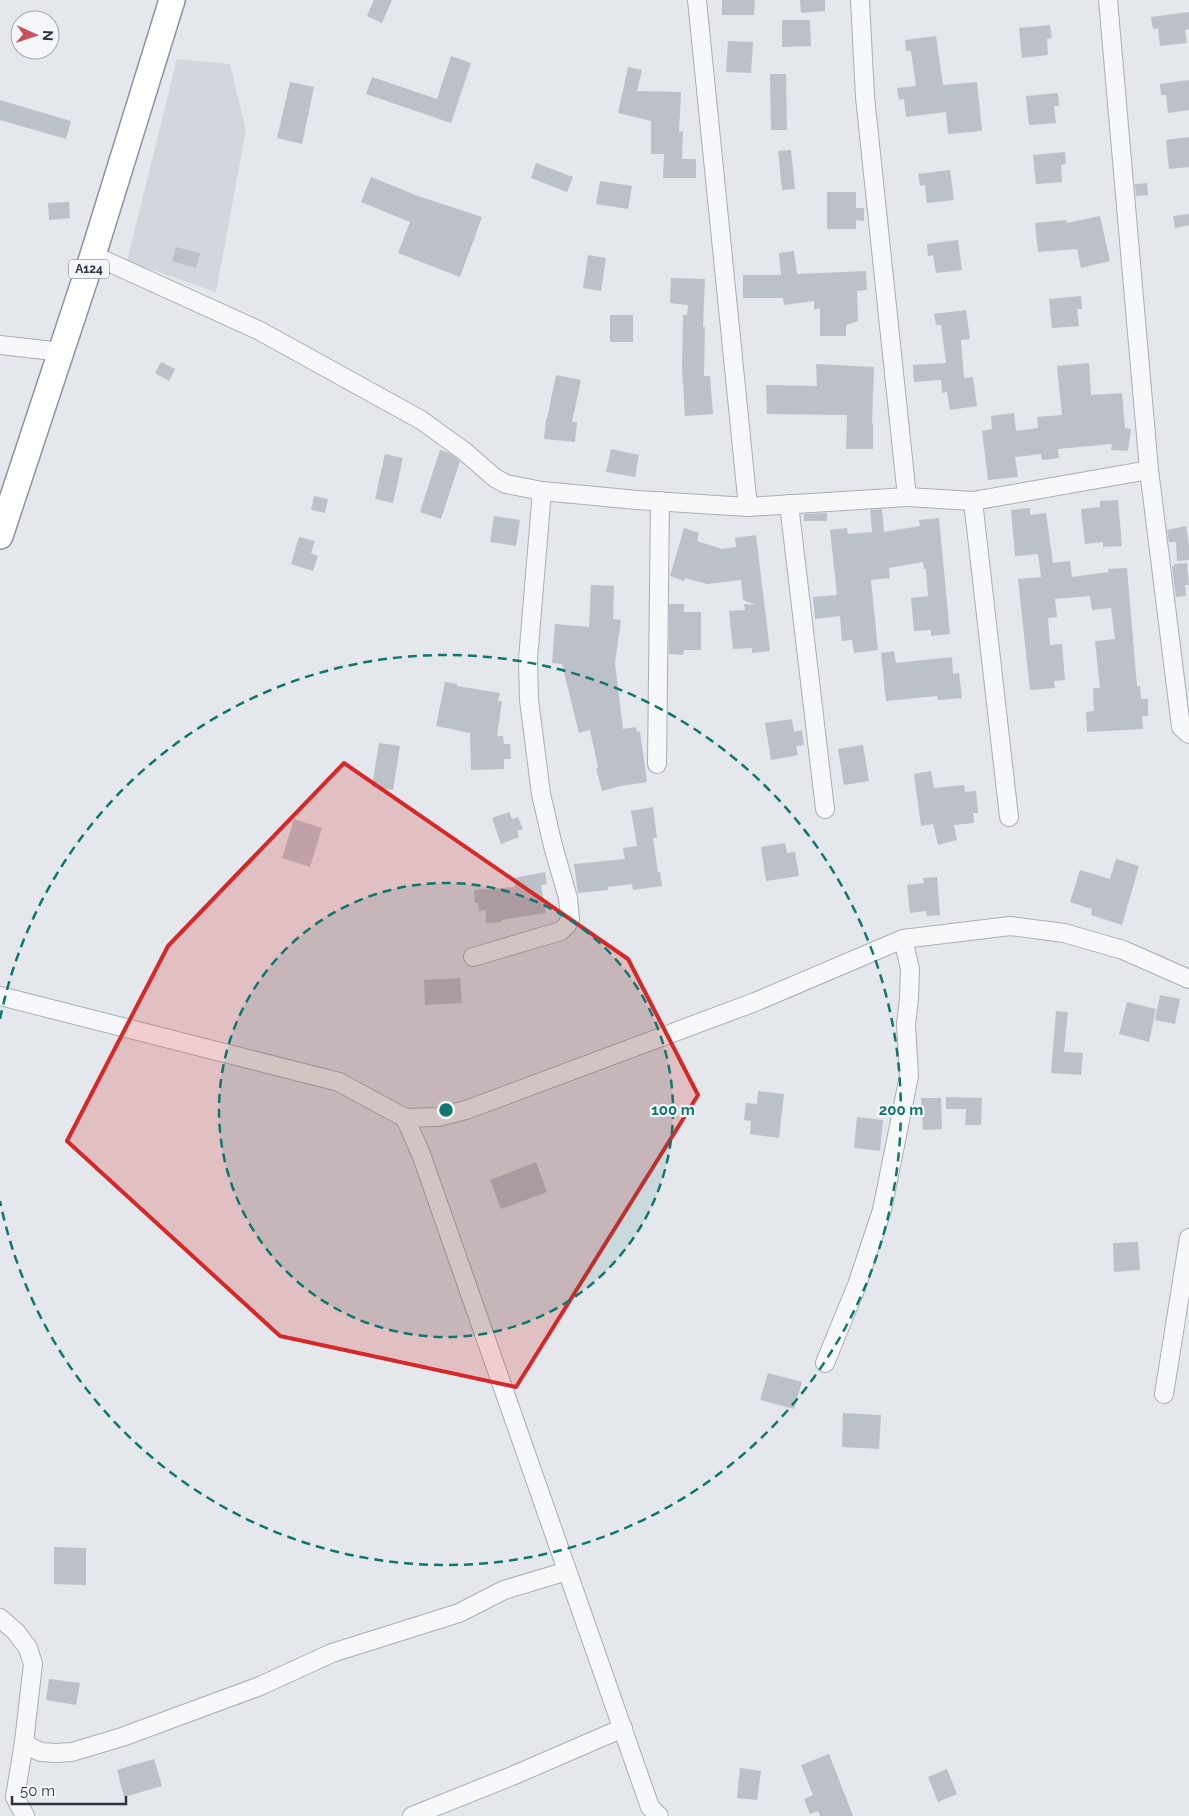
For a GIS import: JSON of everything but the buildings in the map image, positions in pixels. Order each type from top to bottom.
[{"type":"highway","name":"A124","points":[[0,536],[94,254],[172,0]]},
{"type":"street","points":[[697,0],[748,507]]},
{"type":"street","points":[[860,0],[865,97],[907,496]]},
{"type":"street","points":[[1108,0],[1149,470],[1180,728],[1189,734]]},
{"type":"street","points":[[94,254],[260,331],[421,420],[464,451],[495,478],[506,484],[542,491],[748,507],[907,496],[973,501],[1149,470]]},
{"type":"street","points":[[0,345],[61,352]]},
{"type":"street","points":[[473,957],[561,931],[567,926],[570,919],[568,898],[541,794],[529,700],[528,660],[542,491]]},
{"type":"street","points":[[657,764],[660,501]]},
{"type":"street","points":[[973,501],[1009,817]]},
{"type":"street","points":[[789,504],[825,809]]},
{"type":"street","points":[[0,996],[339,1082],[405,1118],[438,1117],[466,1110],[755,1002],[903,939],[1010,926],[1055,932],[1123,950],[1189,979]]},
{"type":"street","points":[[825,1363],[857,1285],[882,1210],[909,1076],[906,1024],[910,969],[903,939]]},
{"type":"street","points":[[405,1118],[422,1154],[650,1807],[659,1816]]},
{"type":"street","points":[[1164,1394],[1189,1238]]},
{"type":"street","points":[[24,1742],[41,1752],[56,1753],[72,1752],[122,1737],[260,1686],[332,1653],[459,1613],[504,1590],[567,1571]]},
{"type":"street","points":[[0,1618],[16,1632],[28,1648],[33,1664],[24,1742],[7,1794],[25,1816]]},
{"type":"street","points":[[412,1816],[512,1776],[623,1728]]},
{"type":"highlighted area","points":[[344,763],[628,959],[698,1095],[516,1387],[280,1336],[67,1141],[168,946]]},
{"type":"shaded area","points":[[177,59],[230,64],[246,130],[216,292],[127,261]]}]
